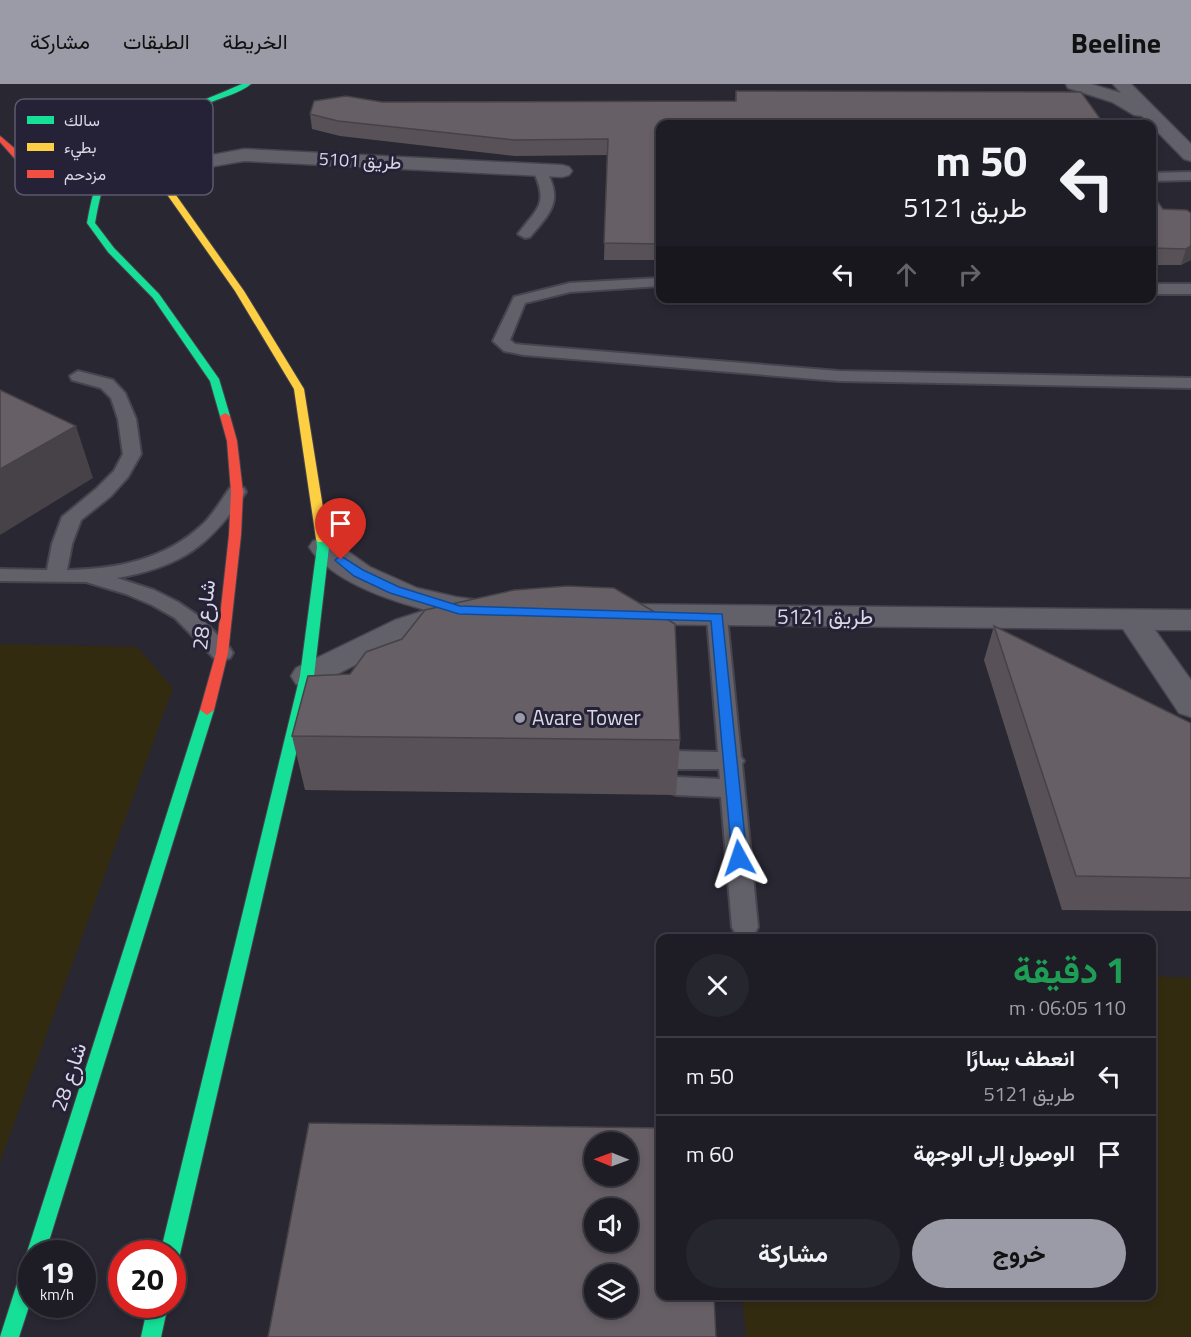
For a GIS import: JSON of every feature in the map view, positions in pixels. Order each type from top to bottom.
[{"type":"main road","name":"شارع 28","points":[[213,100],[248,84]]},
{"type":"main road","points":[[213,111],[266,85]]},
{"type":"main road","points":[[0,138],[15,154]]},
{"type":"main road","name":"شارع 28","points":[[39,1240],[205,719],[222,653],[235,535],[237,492],[232,441],[215,381],[156,296],[111,250],[91,223],[96,195]]},
{"type":"main road","points":[[172,195],[239,291],[298,389],[323,547],[307,676],[174,1240]]},
{"type":"main road","points":[[9,1337],[18,1309]]},
{"type":"main road","points":[[151,1337],[155,1318]]},
{"type":"street","points":[[1074,84],[1118,98],[1158,120]]},
{"type":"street","points":[[1121,84],[1131,97],[1158,120],[1191,155]]},
{"type":"street","points":[[213,149],[244,155]]},
{"type":"street","name":"طريق 5101","points":[[213,160],[244,155],[562,171]]},
{"type":"street","points":[[323,547],[359,573],[395,590],[459,610],[518,611]]},
{"type":"street","points":[[307,676],[406,627],[459,610]]},
{"type":"street","name":"طريق 5121","points":[[588,613],[717,617],[1191,620]]},
{"type":"street","points":[[1132,619],[1191,705]]},
{"type":"lane","points":[[525,234],[549,205],[550,191],[539,170]]},
{"type":"lane","points":[[1156,177],[1191,176]]},
{"type":"lane","points":[[656,282],[545,291],[519,300],[501,341],[510,348],[524,350],[839,376],[1191,383]]},
{"type":"lane","points":[[1156,289],[1191,289]]},
{"type":"lane","points":[[56,576],[64,538],[72,517],[104,492],[122,473],[132,454],[127,419],[119,398],[107,384],[78,376]]},
{"type":"lane","points":[[84,577],[133,569],[177,552],[210,528],[237,492]]},
{"type":"lane","points":[[0,575],[84,577],[115,584],[170,606],[192,622],[222,653]]},
{"type":"lane","points":[[717,617],[732,761],[745,927]]},
{"type":"lane","points":[[674,760],[732,761]]},
{"type":"lane","points":[[676,786],[734,788]]},
{"type":"sand","points":[[0,644],[137,647],[173,688],[0,1162]]},
{"type":"sand","points":[[1156,976],[1191,978],[1191,1337],[746,1337],[742,1300],[1156,1300]]},
{"type":"building","points":[[736,91],[1081,92],[1101,120],[656,120],[656,244],[604,243],[608,139],[514,140],[338,121],[310,114],[314,101],[346,96],[382,102],[736,101]]},
{"type":"building","points":[[1156,199],[1163,209],[1187,210],[1191,213],[1191,246],[1186,249],[1156,248]]},
{"type":"building","points":[[0,390],[76,426],[0,469]]},
{"type":"building","points":[[567,586],[614,588],[675,624],[680,740],[292,736],[308,676],[350,674],[366,652],[402,639],[425,610],[514,590]]},
{"type":"building","points":[[994,626],[1191,723],[1191,878],[1076,876]]},
{"type":"building","points":[[309,1123],[656,1128],[656,1300],[714,1300],[716,1337],[268,1337]]},
{"type":"traffic: fast","points":[[213,99],[248,84]]},
{"type":"traffic: fast","points":[[97,195],[91,223],[111,250],[156,296],[215,381],[225,416]]},
{"type":"traffic: fast","points":[[173,1240],[307,676],[323,547],[322,539]]},
{"type":"traffic: fast","points":[[39,1240],[207,710]]},
{"type":"traffic: fast","points":[[9,1337],[18,1309]]},
{"type":"traffic: fast","points":[[151,1337],[155,1318]]},
{"type":"traffic: slow","points":[[171,195],[239,291],[299,389],[322,539]]},
{"type":"traffic: jam","points":[[0,138],[15,154]]},
{"type":"traffic: jam","points":[[207,710],[222,653],[235,535],[237,492],[232,441],[225,416]]},
{"type":"place","name":"Avare Tower","points":[[520,718]]},
{"type":"route","points":[[341,560],[359,573],[395,590],[459,610],[717,617],[732,761],[739,858]]}]
